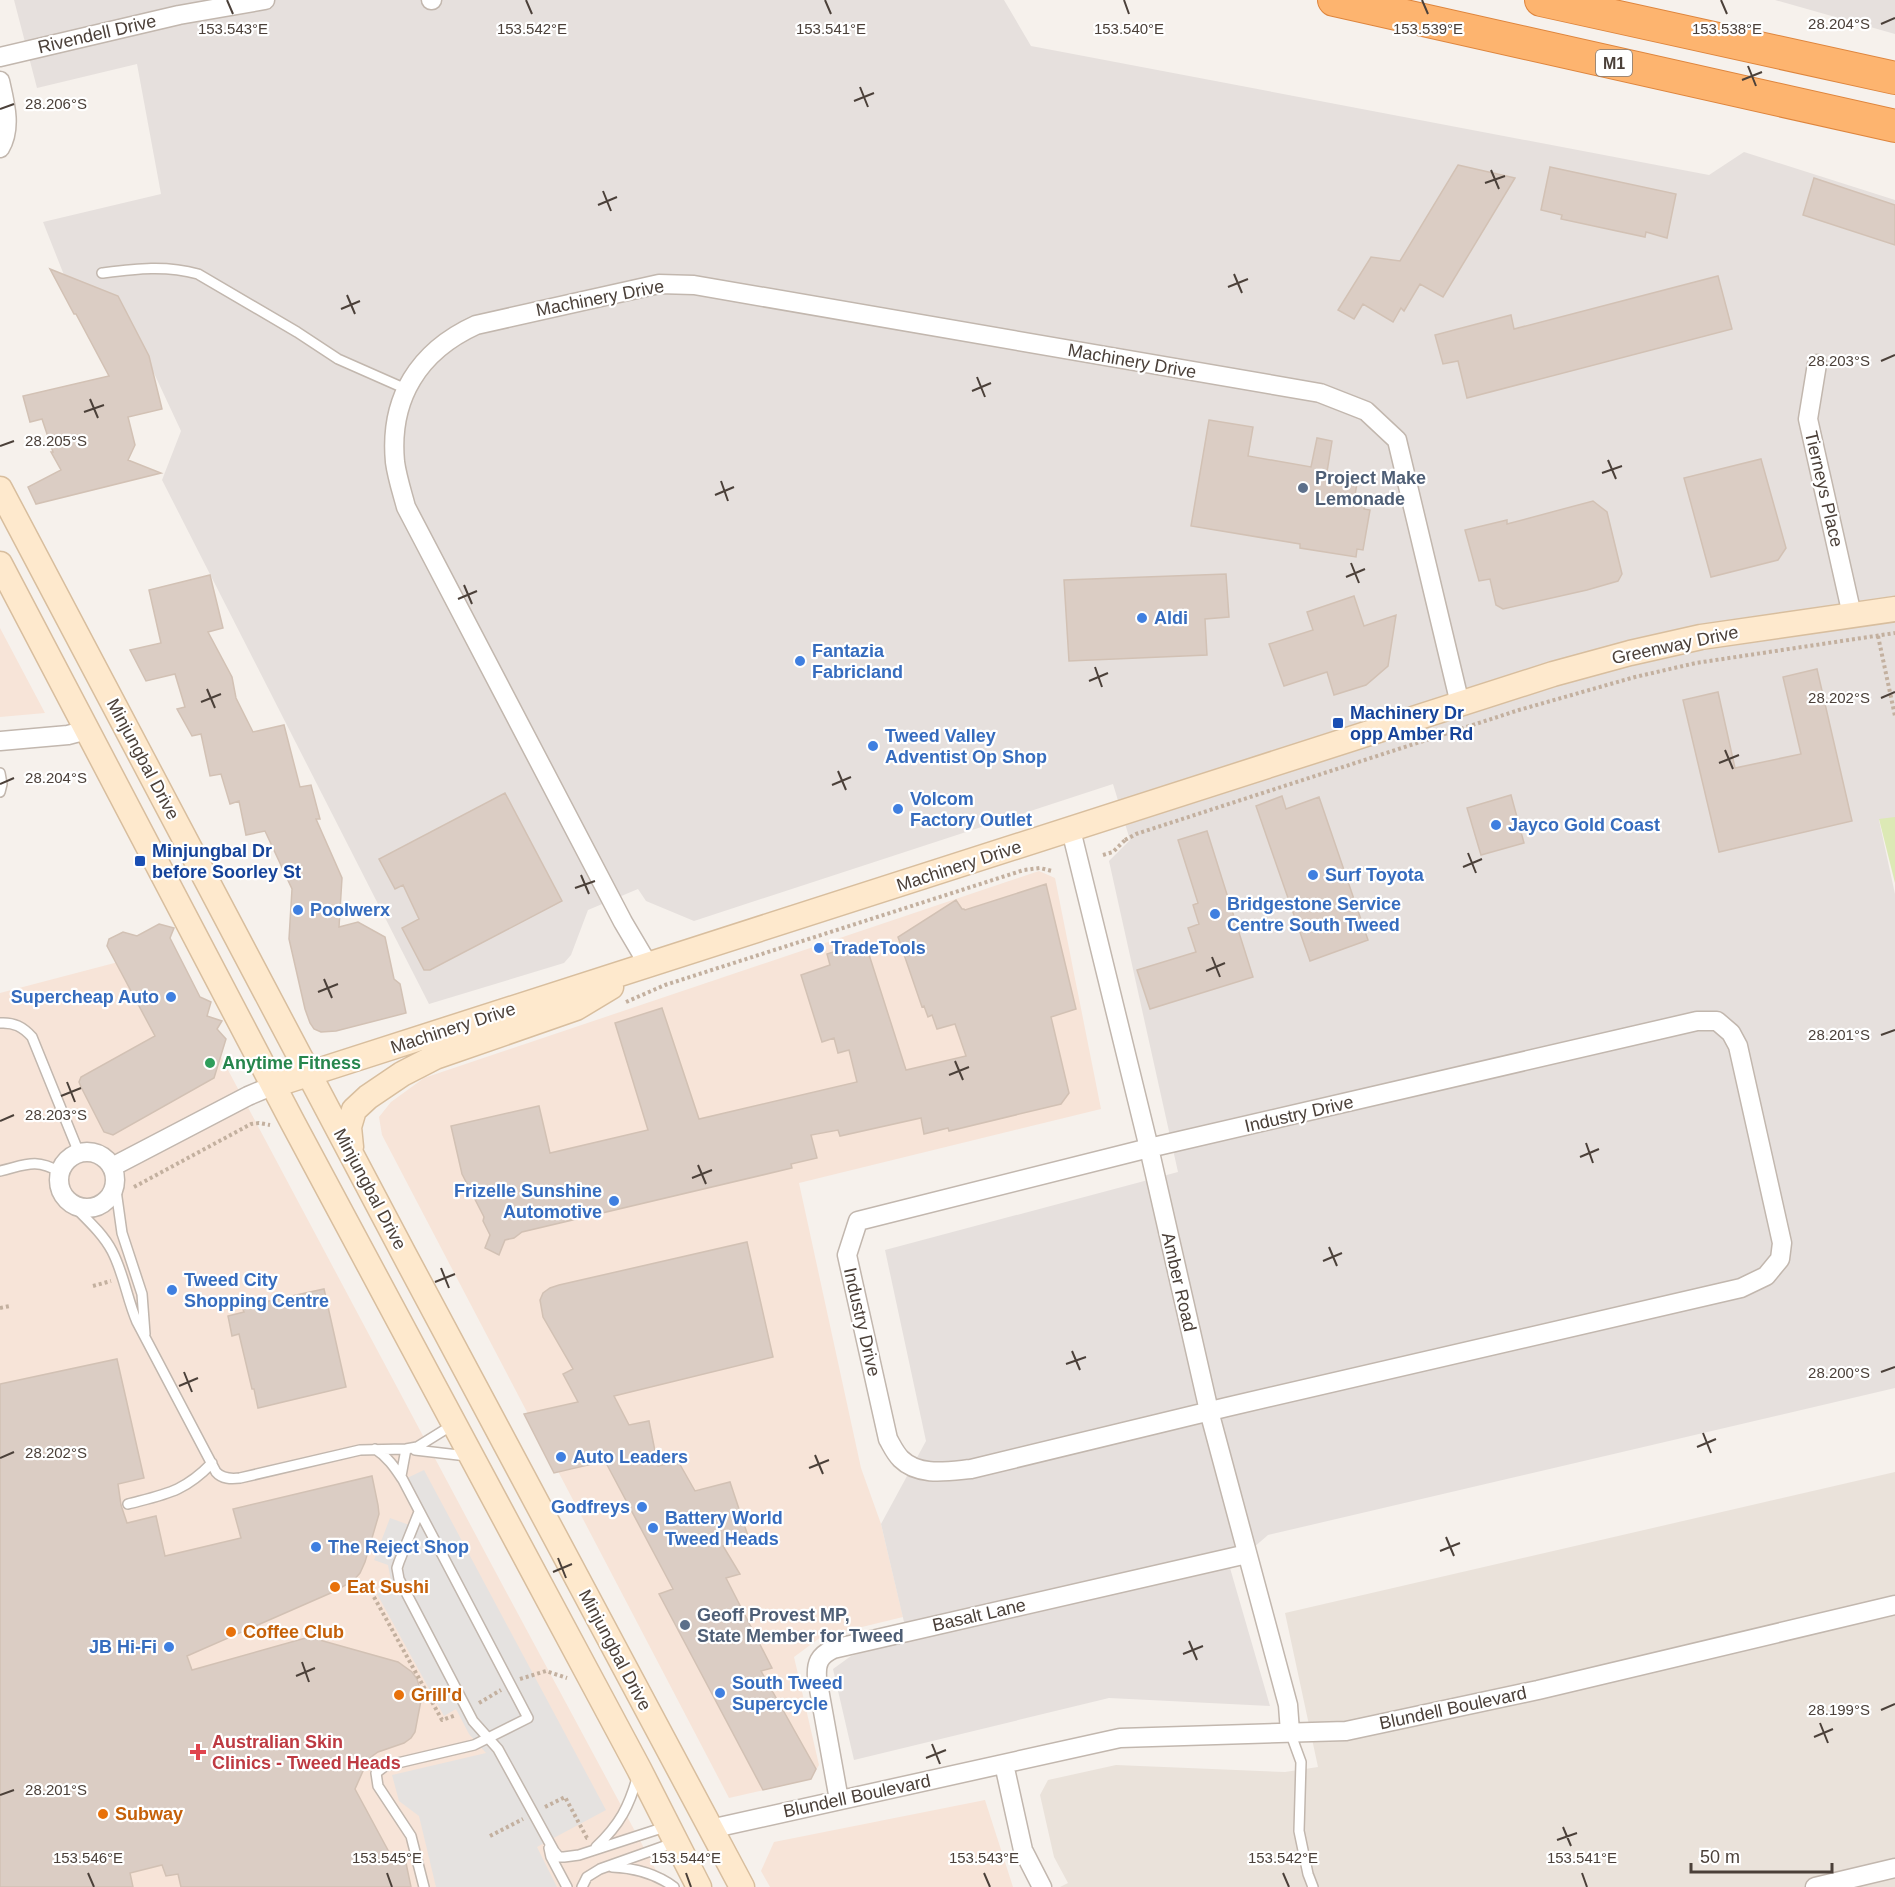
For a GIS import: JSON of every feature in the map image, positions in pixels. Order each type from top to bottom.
[{"type":"highway","name":"M1","points":[[1334,0],[1895,126]]},
{"type":"highway","points":[[1541,0],[1895,78]]},
{"type":"main road","name":"Minjungbal Drive","points":[[0,489],[742,1887]]},
{"type":"main road","name":"Minjungbal Drive","points":[[0,564],[274,1085],[639,1769],[699,1887]]},
{"type":"main road","name":"Greenway Drive","points":[[1460,704],[1630,652],[1701,637],[1895,609]]},
{"type":"main road","name":"Machinery Drive","points":[[274,1085],[1460,704]]},
{"type":"main road","name":"Machinery Drive","points":[[351,1152],[349,1127],[352,1115],[361,1103],[384,1085],[435,1057],[576,1008],[640,969]]},
{"type":"main road","points":[[672,1834],[711,1829]]},
{"type":"street","name":"Rivendell Drive","points":[[0,57],[179,15],[265,0]]},
{"type":"street","points":[[0,81],[7,129],[0,148]]},
{"type":"street","name":"Machinery Drive","points":[[640,969],[623,922],[406,507],[395,464],[394,438],[400,404],[406,389],[425,360],[459,333],[476,325],[658,284],[676,283],[1320,393],[1366,411],[1397,440],[1460,704]]},
{"type":"street","name":"Tierneys Place","points":[[1817,364],[1808,419],[1852,615]]},
{"type":"street","points":[[0,741],[68,735],[87,730]]},
{"type":"street","name":"Amber Road","points":[[1071,830],[1149,1148],[1209,1411],[1288,1704],[1290,1732]]},
{"type":"street","name":"Industry Drive","points":[[1696,1021],[1717,1021],[1731,1033],[1738,1046],[1782,1243],[1780,1259],[1766,1276],[1741,1288],[1209,1411],[971,1469],[938,1472],[918,1468],[903,1461],[888,1439],[847,1255],[858,1221],[1149,1148],[1696,1021]]},
{"type":"street","points":[[113,1175],[248,1096],[274,1085]]},
{"type":"street","points":[[79,1153],[95,1153],[105,1159],[113,1175],[108,1198],[95,1207],[79,1206],[69,1201],[60,1188],[60,1172],[65,1162],[79,1153]]},
{"type":"street","name":"Basalt Lane","points":[[839,1800],[817,1678],[817,1663],[826,1653],[856,1643],[1247,1554]]},
{"type":"street","name":"Blundell Boulevard","points":[[711,1829],[1120,1738],[1346,1731],[1538,1690],[1895,1605]]},
{"type":"street","points":[[1004,1764],[1023,1850],[1042,1887]]},
{"type":"street","points":[[1815,1887],[1895,1868]]},
{"type":"lane","points":[[102,273],[151,267],[198,274],[297,332],[338,359],[406,389]]},
{"type":"lane","points":[[0,773],[2,784],[0,792]]},
{"type":"lane","points":[[0,1023],[20,1026],[33,1037],[79,1153]]},
{"type":"lane","points":[[0,1171],[37,1163],[60,1172]]},
{"type":"lane","points":[[113,1175],[122,1233],[142,1294],[145,1333],[149,1345]]},
{"type":"lane","points":[[69,1201],[99,1232],[110,1248],[127,1289],[132,1310],[219,1475],[235,1479],[360,1450],[408,1449],[471,1456]]},
{"type":"lane","points":[[408,1449],[424,1444],[454,1424]]},
{"type":"lane","points":[[375,1449],[394,1466],[403,1480],[528,1718],[465,1748],[385,1767],[376,1773],[378,1786],[411,1836],[424,1887]]},
{"type":"lane","points":[[403,1480],[401,1473],[408,1449]]},
{"type":"lane","points":[[128,1504],[170,1494],[183,1488],[193,1482],[212,1463]]},
{"type":"lane","points":[[419,1512],[399,1562],[398,1576],[473,1721],[498,1749],[555,1854],[564,1857],[672,1834]]},
{"type":"lane","points":[[1290,1732],[1301,1762],[1299,1832],[1313,1887]]},
{"type":"lane","points":[[592,1851],[610,1834],[624,1816],[639,1769]]},
{"type":"lane","points":[[582,1887],[587,1877],[672,1834]]},
{"type":"lane","points":[[548,1843],[551,1857],[567,1887]]},
{"type":"lane","points":[[606,1867],[642,1871],[661,1878],[674,1887]]},
{"type":"path","points":[[1103,855],[1113,852],[1125,840],[1136,834],[1519,710],[1635,676],[1696,663],[1895,633]]},
{"type":"path","points":[[1878,636],[1895,716]]},
{"type":"path","points":[[1119,835],[1125,840]]},
{"type":"path","points":[[619,1005],[665,985],[1024,870],[1040,868],[1052,871]]},
{"type":"path","points":[[134,1187],[251,1124],[274,1126]]},
{"type":"path","points":[[93,1286],[112,1281]]},
{"type":"path","points":[[0,1308],[10,1305]]},
{"type":"path","points":[[490,1836],[565,1797],[587,1838],[594,1835]]},
{"type":"shaded area","points":[[14,0],[1004,0],[1031,46],[1709,175],[1744,152],[1895,200],[1895,818],[1879,820],[1895,894],[1895,1388],[1268,1535],[1230,1568],[1270,1706],[1109,1698],[854,1760],[833,1669],[851,1656],[908,1639],[881,1524],[926,1441],[885,1250],[1178,1172],[1109,861],[1130,840],[1113,784],[694,921],[646,901],[638,889],[588,910],[571,955],[564,963],[429,1004],[162,480],[181,431],[118,296],[64,275],[43,222],[161,194],[137,64],[37,88]]},
{"type":"shaded area","points":[[1775,0],[1895,0],[1895,34]]},
{"type":"shaded area","points":[[0,628],[45,713],[0,717]]},
{"type":"shaded area","points":[[1039,871],[1055,878],[1101,1109],[799,1183],[861,1468],[881,1524],[903,1617],[821,1637],[794,1657],[819,1765],[811,1779],[729,1798],[382,1135],[379,1117],[391,1102],[424,1078]]},
{"type":"shaded area","name":"Tweed City Shopping Centre","points":[[164,950],[665,1887],[0,1887],[0,993]]},
{"type":"shaded area","points":[[424,1470],[606,1810],[537,1847],[557,1887],[436,1887],[419,1816],[399,1801],[392,1775],[486,1753],[469,1734],[456,1709],[444,1716],[377,1594],[392,1586],[388,1565],[374,1560],[390,1518],[412,1526],[419,1512],[403,1480]]},
{"type":"shaded area","points":[[1895,1472],[1895,1887],[1060,1887],[1068,1883],[1054,1857],[1040,1795],[1048,1780],[1116,1765],[1285,1772],[1318,1767],[1285,1613]]},
{"type":"shaded area","points":[[985,1800],[1013,1887],[770,1887],[761,1871],[774,1842]]},
{"type":"green space","points":[[1895,817],[1895,883],[1879,819]]},
{"type":"building","points":[[1458,165],[1515,178],[1443,297],[1420,284],[1404,311],[1401,308],[1393,322],[1363,304],[1354,319],[1338,310],[1371,257],[1400,261]]},
{"type":"building","points":[[1550,167],[1676,194],[1667,238],[1646,232],[1645,237],[1561,219],[1562,215],[1541,210]]},
{"type":"building","points":[[1814,178],[1895,205],[1895,245],[1803,215]]},
{"type":"building","points":[[50,269],[118,296],[149,356],[162,409],[128,417],[135,445],[128,460],[161,473],[36,504],[28,487],[61,470],[51,452],[53,452],[42,419],[30,422],[23,396],[109,376]]},
{"type":"building","points":[[1718,276],[1732,329],[1467,398],[1458,361],[1443,364],[1435,335],[1511,315],[1514,329]]},
{"type":"building","points":[[1209,420],[1253,427],[1248,456],[1311,467],[1317,438],[1332,441],[1327,472],[1358,477],[1354,501],[1366,503],[1364,509],[1370,510],[1363,550],[1357,549],[1356,557],[1300,548],[1300,544],[1191,526]]},
{"type":"building","points":[[1761,459],[1786,548],[1778,560],[1711,577],[1684,478]]},
{"type":"building","points":[[1593,501],[1607,512],[1622,574],[1618,581],[1503,609],[1496,605],[1490,579],[1479,581],[1465,530],[1507,520],[1507,524]]},
{"type":"building","name":"Aldi","points":[[1226,574],[1229,617],[1205,619],[1207,655],[1069,661],[1064,580]]},
{"type":"building","points":[[210,575],[223,628],[208,632],[232,677],[236,698],[253,732],[284,725],[300,787],[311,785],[320,819],[316,819],[342,878],[339,927],[358,922],[385,937],[394,979],[400,984],[406,1013],[336,1031],[321,1032],[314,1029],[305,1009],[289,939],[292,889],[265,831],[246,835],[239,801],[230,804],[221,774],[210,776],[201,734],[192,736],[177,709],[185,707],[175,674],[146,681],[130,650],[161,643],[149,590]]},
{"type":"building","points":[[1354,596],[1364,626],[1396,615],[1388,666],[1366,685],[1334,695],[1327,672],[1284,686],[1269,644],[1313,630],[1307,612]]},
{"type":"building","points":[[1817,669],[1852,821],[1719,852],[1683,700],[1718,692],[1735,768],[1801,754],[1783,677]]},
{"type":"building","points":[[505,793],[562,901],[430,970],[424,970],[402,928],[419,919],[403,885],[395,889],[379,859]]},
{"type":"building","name":"Jayco Gold Coast","points":[[1511,795],[1524,843],[1481,855],[1467,808]]},
{"type":"building","name":"Surf Toyota","points":[[1282,796],[1286,809],[1319,797],[1368,940],[1310,961],[1256,806]]},
{"type":"building","name":"Bridgestone Service Centre South Tweed","points":[[1207,831],[1253,977],[1150,1009],[1137,970],[1196,952],[1188,928],[1199,924],[1193,905],[1198,903],[1178,840]]},
{"type":"building","points":[[1046,884],[1076,1009],[1051,1017],[1069,1093],[1061,1104],[949,1131],[948,1128],[924,1134],[921,1118],[840,1136],[838,1130],[811,1135],[817,1158],[791,1164],[792,1168],[522,1232],[514,1238],[505,1240],[499,1255],[485,1248],[490,1235],[483,1221],[484,1217],[462,1174],[451,1126],[539,1106],[550,1153],[648,1130],[615,1023],[662,1008],[699,1119],[857,1082],[849,1050],[838,1053],[834,1038],[822,1042],[801,975],[830,965],[827,954],[865,942],[906,1070],[966,1056],[955,1024],[937,1029],[932,1015],[928,1017],[924,1006],[922,1007],[898,937],[956,900],[965,910]]},
{"type":"building","points":[[159,924],[174,928],[170,938],[200,997],[211,1002],[207,1016],[222,1021],[217,1029],[226,1039],[214,1078],[113,1135],[104,1132],[81,1087],[79,1082],[81,1077],[155,1036],[107,946],[109,939],[123,932],[137,936]]},
{"type":"building","points":[[747,1242],[773,1357],[614,1396],[629,1425],[649,1421],[658,1466],[678,1461],[695,1491],[730,1482],[749,1539],[723,1546],[740,1574],[726,1578],[772,1668],[761,1671],[816,1769],[811,1779],[763,1790],[659,1594],[673,1589],[605,1461],[554,1473],[524,1414],[578,1402],[563,1374],[573,1369],[543,1317],[540,1300],[543,1293],[559,1285]]},
{"type":"building","points":[[324,1289],[346,1387],[258,1408],[239,1334],[232,1336],[228,1316],[244,1312],[242,1307]]},
{"type":"building","points":[[117,1359],[144,1478],[118,1484],[121,1505],[127,1523],[156,1516],[165,1556],[241,1538],[233,1509],[372,1476],[379,1514],[365,1562],[353,1581],[187,1656],[192,1670],[309,1637],[398,1662],[412,1672],[422,1695],[415,1732],[404,1743],[378,1752],[371,1757],[355,1789],[396,1865],[406,1863],[411,1887],[181,1887],[178,1874],[166,1876],[162,1865],[130,1873],[133,1887],[0,1887],[0,1384]]},
{"type":"place","name":"Project Make Lemonade","points":[[1303,488]]},
{"type":"place","name":"Aldi","points":[[1142,618]]},
{"type":"place","name":"Fantazia Fabricland","points":[[800,661]]},
{"type":"place","name":"Machinery Dr opp Amber Rd","points":[[1338,723]]},
{"type":"place","name":"Tweed Valley Adventist Op Shop","points":[[873,746]]},
{"type":"place","name":"Volcom Factory Outlet","points":[[898,809]]},
{"type":"place","name":"Jayco Gold Coast","points":[[1496,825]]},
{"type":"place","name":"Minjungbal Dr before Soorley St","points":[[140,861]]},
{"type":"place","name":"Surf Toyota","points":[[1313,875]]},
{"type":"place","name":"Poolwerx","points":[[298,910]]},
{"type":"place","name":"Bridgestone Service Centre South Tweed","points":[[1215,914]]},
{"type":"place","name":"TradeTools","points":[[819,948]]},
{"type":"place","name":"Supercheap Auto","points":[[171,997]]},
{"type":"place","name":"Anytime Fitness","points":[[210,1063]]},
{"type":"place","name":"Frizelle Sunshine Automotive","points":[[614,1201]]},
{"type":"place","name":"Tweed City Shopping Centre","points":[[172,1290]]},
{"type":"place","name":"Auto Leaders","points":[[561,1457]]},
{"type":"place","name":"Godfreys","points":[[642,1507]]},
{"type":"place","name":"Battery World Tweed Heads","points":[[653,1528]]},
{"type":"place","name":"The Reject Shop","points":[[316,1547]]},
{"type":"place","name":"Eat Sushi","points":[[335,1587]]},
{"type":"place","name":"Geoff Provest MP, State Member for Tweed","points":[[685,1625]]},
{"type":"place","name":"Coffee Club","points":[[231,1632]]},
{"type":"place","name":"JB Hi-Fi","points":[[169,1647]]},
{"type":"place","name":"South Tweed Supercycle","points":[[720,1693]]},
{"type":"place","name":"Grill'd","points":[[399,1695]]},
{"type":"place","name":"Australian Skin Clinics - Tweed Heads","points":[[198,1752]]},
{"type":"place","name":"Subway","points":[[103,1814]]}]
